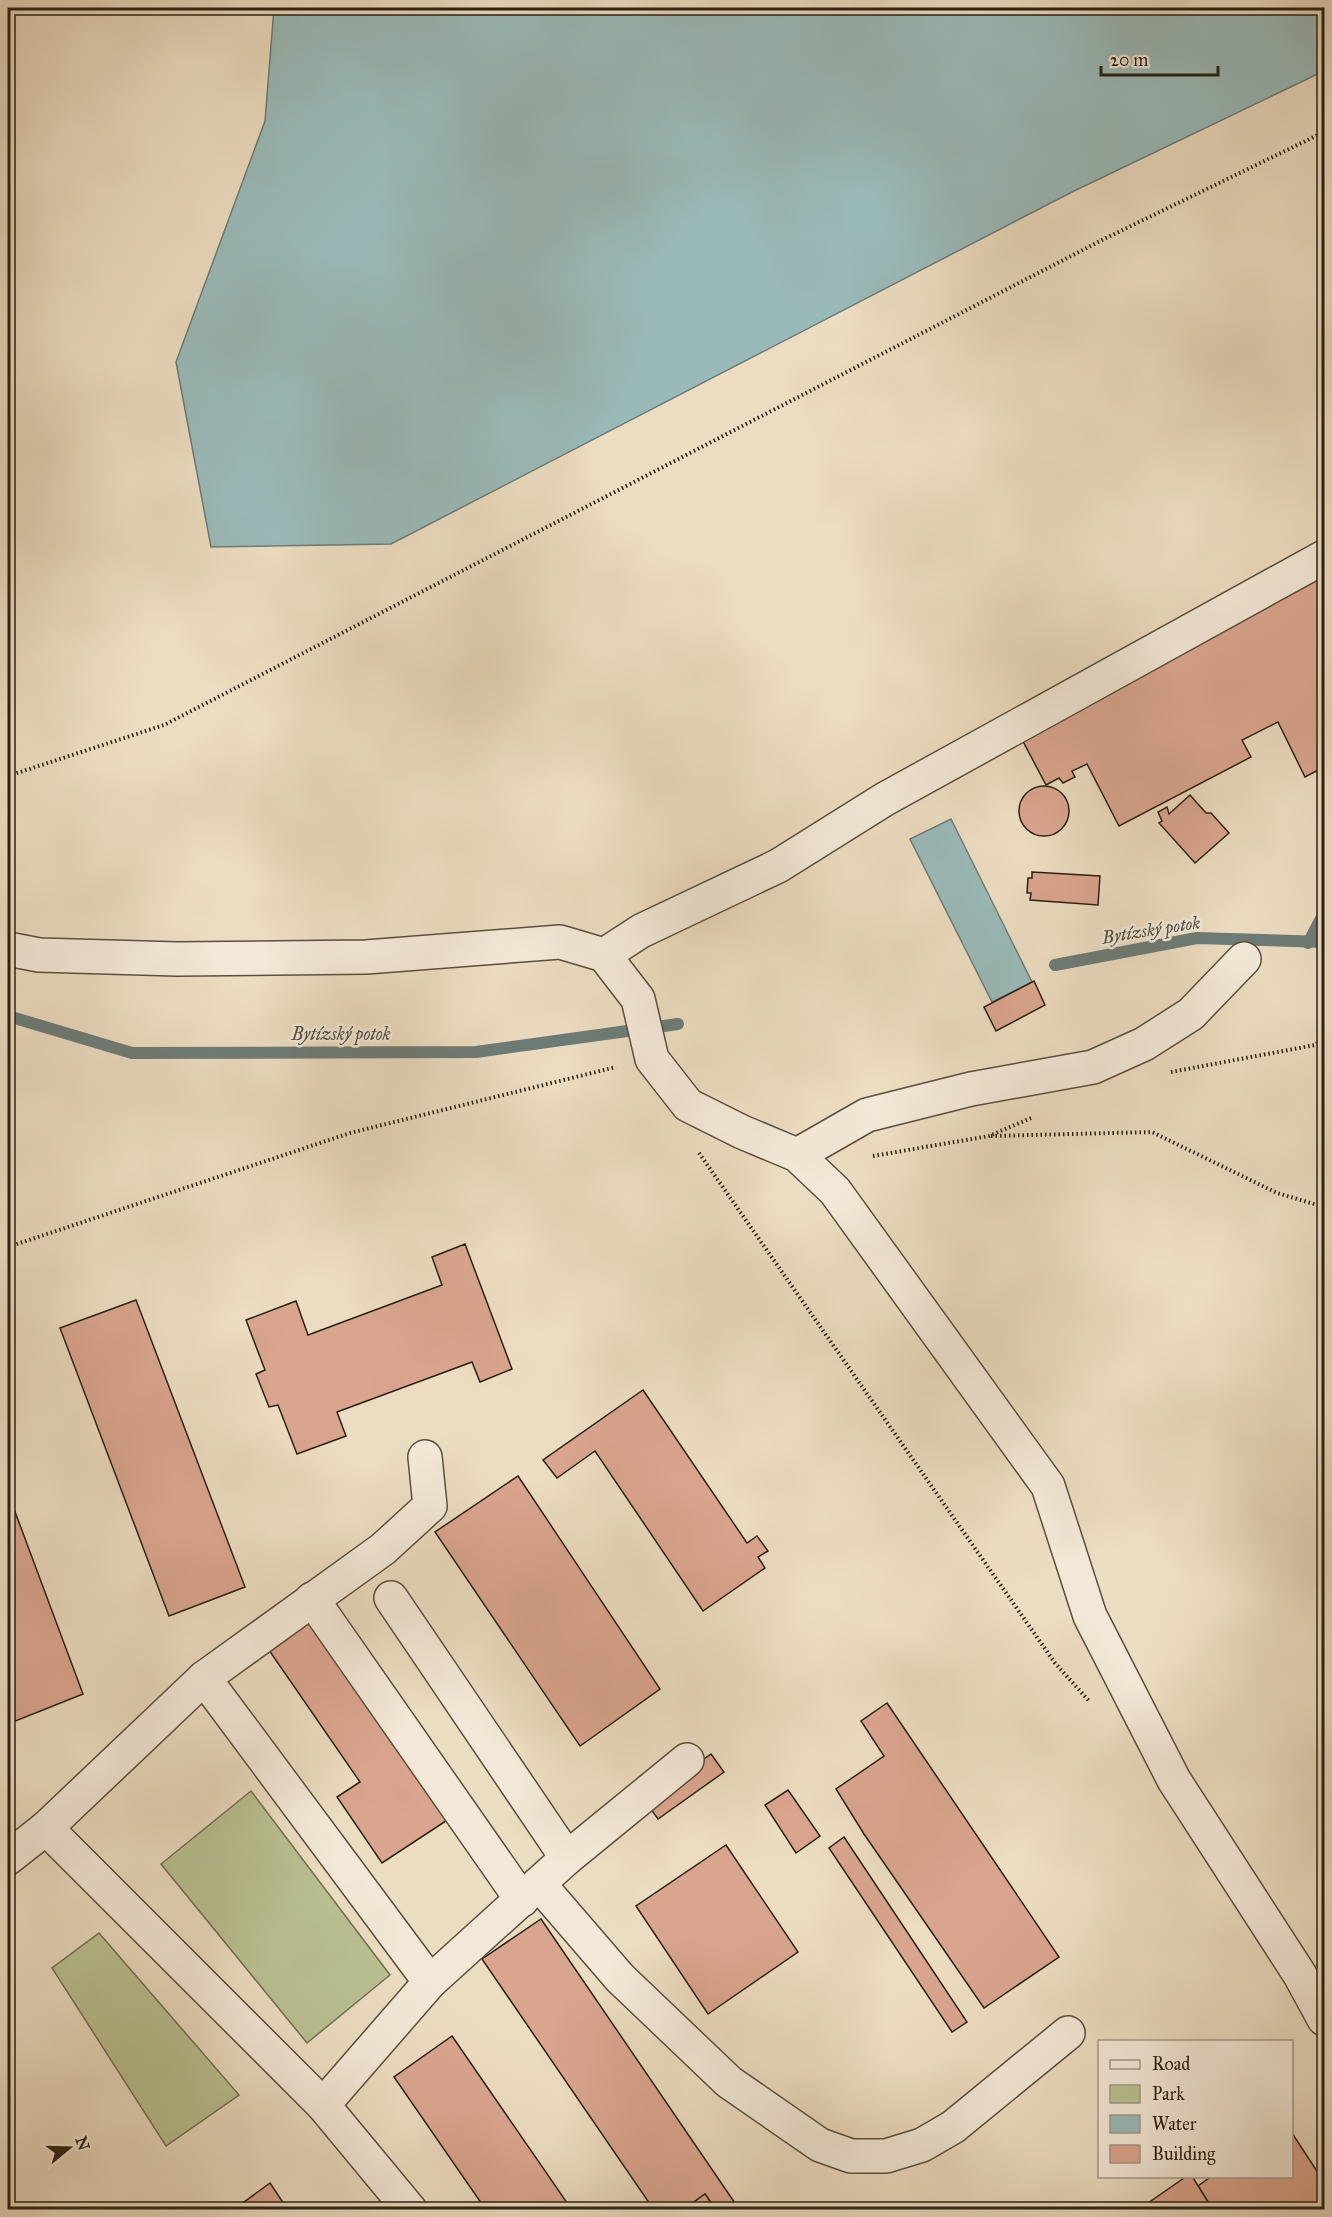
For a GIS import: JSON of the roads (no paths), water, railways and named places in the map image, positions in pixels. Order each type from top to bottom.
[{"type":"lane","points":[[604,955],[641,931],[778,866],[885,799],[1324,557]]},
{"type":"lane","points":[[8,949],[39,955],[177,959],[366,957],[560,942],[604,955],[638,999],[652,1059],[688,1105],[742,1132],[797,1155],[835,1191],[1048,1486],[1090,1616],[1174,1780],[1300,1975],[1324,2019]]},
{"type":"lane","points":[[797,1155],[867,1114],[971,1089],[1093,1067],[1144,1044],[1191,1014],[1244,959]]},
{"type":"lane","points":[[8,1858],[46,1828],[204,1678],[382,1549],[430,1506],[425,1457]]},
{"type":"lane","points":[[312,1599],[530,1892],[729,2082],[820,2145],[851,2156],[886,2156],[922,2145],[953,2127],[1068,2033]]},
{"type":"lane","points":[[390,1599],[567,1858]]},
{"type":"lane","points":[[204,1678],[430,1982]]},
{"type":"lane","points":[[323,2106],[430,1982],[567,1858],[687,1760]]},
{"type":"lane","points":[[46,1828],[323,2106],[410,2210]]},
{"type":"water","points":[[274,8],[1324,8],[1324,71],[1072,192],[391,544],[211,547],[176,362],[265,121]]},
{"type":"water","points":[[951,819],[1032,982],[992,1002],[910,839]]},
{"type":"waterway","points":[[1308,943],[1324,913]]},
{"type":"waterway","name":"Bytízský potok","points":[[1055,965],[1197,938],[1324,942]]},
{"type":"waterway","name":"Bytízský potok","points":[[8,1016],[132,1053],[476,1052],[678,1024]]}]
